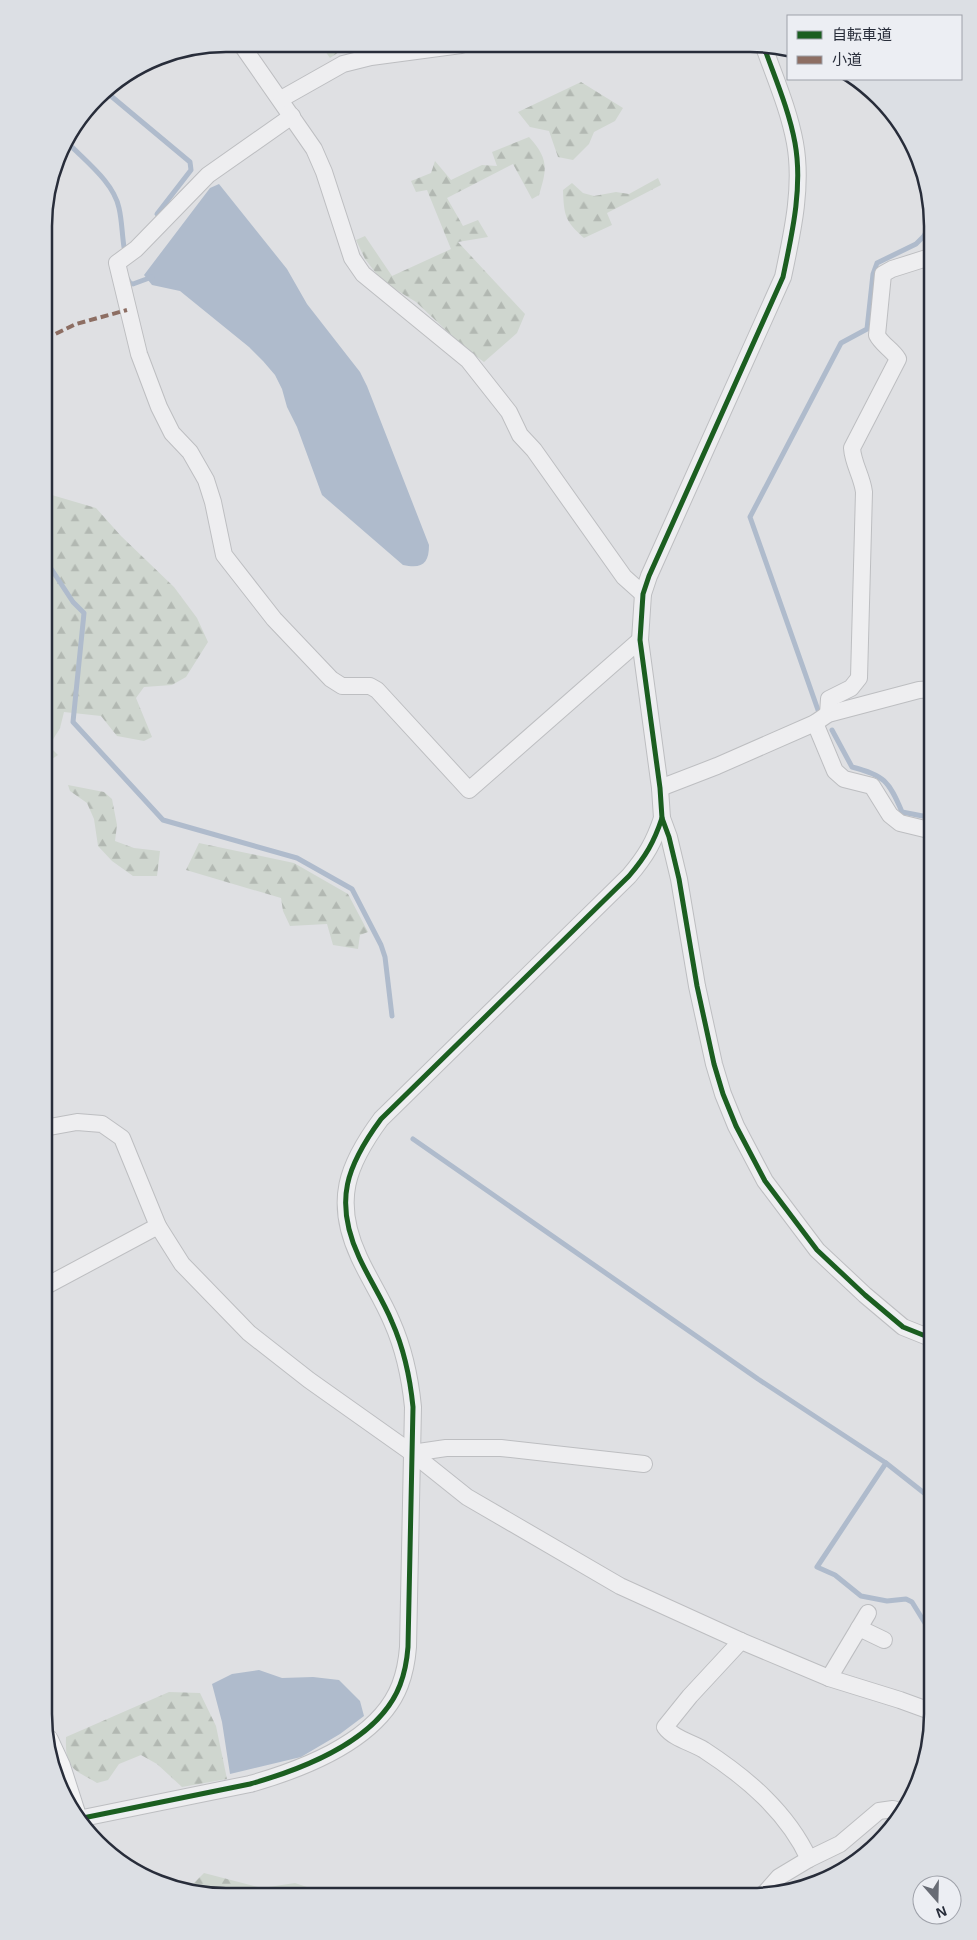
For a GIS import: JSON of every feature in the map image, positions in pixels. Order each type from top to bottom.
[{"type":"street","points":[[246,52],[281,99],[314,149],[324,172],[352,258],[363,274],[468,360],[483,377],[509,412],[520,435],[534,450],[624,577],[643,594]]},
{"type":"street","points":[[281,99],[343,64],[371,57],[408,52]]},
{"type":"street","points":[[766,53],[795,143],[797,190],[793,232],[783,277],[643,594],[640,640],[660,788],[662,818],[669,837],[679,879],[697,986],[714,1064],[723,1094],[736,1126],[766,1181],[817,1250],[865,1295],[903,1327],[924,1335]]},
{"type":"street","points":[[292,116],[208,175],[136,249],[117,263],[139,354],[172,433],[190,452],[206,480],[213,502],[224,555],[274,619],[331,679],[342,686],[370,686],[377,690],[469,790],[640,640]]},
{"type":"street","points":[[924,259],[892,269],[883,274],[877,335],[881,342],[893,351],[898,359],[852,448],[853,459],[862,479],[864,492],[859,678],[851,688],[829,700],[821,718],[835,771],[844,779],[872,786],[890,815],[900,823],[924,829]]},
{"type":"street","points":[[660,788],[717,766],[821,718],[924,689]]},
{"type":"street","points":[[87,1817],[250,1784],[278,1776],[317,1759],[359,1735],[390,1703],[400,1686],[406,1667],[408,1647],[413,1407],[411,1384],[406,1359],[392,1320],[359,1257],[347,1220],[347,1183],[354,1162],[365,1140],[382,1119],[634,870],[644,859],[654,841],[662,818]]},
{"type":"street","points":[[52,1126],[77,1122],[102,1124],[122,1138],[158,1226],[182,1264],[250,1333],[309,1380],[412,1454],[467,1497],[620,1586],[741,1641],[829,1678],[924,1709]]},
{"type":"street","points":[[52,1283],[158,1226]]},
{"type":"street","points":[[412,1454],[446,1448],[501,1448],[644,1464]]},
{"type":"street","points":[[829,1678],[868,1613]]},
{"type":"street","points":[[859,1628],[884,1640]]},
{"type":"street","points":[[741,1641],[665,1726],[670,1734],[694,1744],[736,1771],[762,1794],[799,1839],[808,1859]]},
{"type":"street","points":[[771,1886],[779,1877],[808,1859],[840,1844],[879,1811],[895,1809]]},
{"type":"green space","points":[[326,52],[339,52],[330,58]]},
{"type":"green space","points":[[581,82],[623,108],[615,121],[594,132],[589,144],[573,160],[558,157],[549,131],[530,127],[518,112]]},
{"type":"green space","points":[[529,137],[543,158],[545,171],[539,195],[532,199],[513,164],[447,198],[463,226],[478,220],[488,237],[458,242],[525,314],[517,333],[484,362],[466,349],[416,302],[382,281],[365,259],[356,240],[365,236],[392,276],[451,249],[427,190],[416,192],[411,181],[431,173],[435,161],[451,180],[482,165],[497,166],[492,152]]},
{"type":"green space","points":[[658,178],[661,185],[607,213],[612,225],[584,238],[569,222],[565,212],[563,190],[572,183],[583,193],[594,196],[616,192],[629,194]]},
{"type":"green space","points":[[53,495],[96,508],[121,536],[174,587],[197,618],[208,642],[186,677],[172,685],[144,687],[136,698],[152,737],[144,741],[117,736],[101,716],[64,712],[60,728],[53,740]]},
{"type":"green space","points":[[53,750],[58,755],[53,759]]},
{"type":"green space","points":[[68,785],[104,792],[112,799],[117,825],[115,841],[134,848],[160,851],[157,876],[133,876],[112,861],[98,846],[94,819],[87,803],[70,791]]},
{"type":"green space","points":[[199,843],[294,863],[348,894],[368,932],[360,935],[358,949],[333,945],[327,924],[290,926],[283,911],[281,898],[186,870]]},
{"type":"green space","points":[[169,1692],[200,1693],[216,1726],[227,1779],[182,1787],[157,1764],[141,1755],[119,1764],[108,1780],[97,1783],[81,1774],[69,1762],[66,1737]]},
{"type":"green space","points":[[204,1873],[262,1888],[227,1888],[193,1884]]},
{"type":"green space","points":[[295,1883],[310,1888],[262,1888]]},
{"type":"water","points":[[219,184],[287,269],[307,304],[360,372],[429,545],[428,557],[423,564],[415,566],[403,565],[322,495],[297,427],[287,407],[282,389],[275,375],[263,361],[249,347],[180,291],[152,285],[144,275],[210,188]]},
{"type":"water","points":[[259,1670],[282,1678],[313,1677],[339,1680],[360,1701],[364,1716],[340,1734],[301,1757],[230,1774],[222,1722],[212,1684],[232,1674]]},
{"type":"waterway","points":[[112,96],[190,162],[191,170],[157,214]]},
{"type":"waterway","points":[[72,147],[100,175],[112,191],[119,208],[124,247]]},
{"type":"waterway","points":[[818,710],[750,517],[841,343],[867,329],[873,274],[877,263],[916,244],[924,236]]},
{"type":"waterway","points":[[127,278],[133,284],[152,277]]},
{"type":"waterway","points":[[53,571],[73,602],[84,613],[73,722],[163,820],[297,858],[352,889],[381,945],[385,957],[392,1016]]},
{"type":"waterway","points":[[832,730],[852,767],[871,773],[884,781],[889,786],[902,812],[924,816]]},
{"type":"waterway","points":[[413,1139],[758,1379],[886,1463],[817,1567],[835,1575],[861,1596],[887,1601],[906,1599],[912,1602],[924,1622]]},
{"type":"waterway","points":[[886,1463],[924,1493]]},
{"type":"marked path","points":[[53,335],[76,324],[127,310]]},
{"type":"cycle path","points":[[766,53],[785,106],[795,143],[797,160],[798,176],[795,210],[783,277],[649,576],[643,594],[640,640],[660,788],[662,818],[669,837],[679,879],[697,986],[714,1064],[723,1094],[736,1126],[765,1181],[817,1250],[865,1295],[903,1327],[924,1335]]},
{"type":"cycle path","points":[[87,1817],[250,1784],[293,1770],[337,1750],[357,1737],[375,1722],[390,1704],[402,1680],[408,1647],[413,1407],[406,1363],[400,1342],[351,1237],[346,1201],[352,1168],[369,1136],[381,1119],[629,876],[649,848],[662,818]]}]
